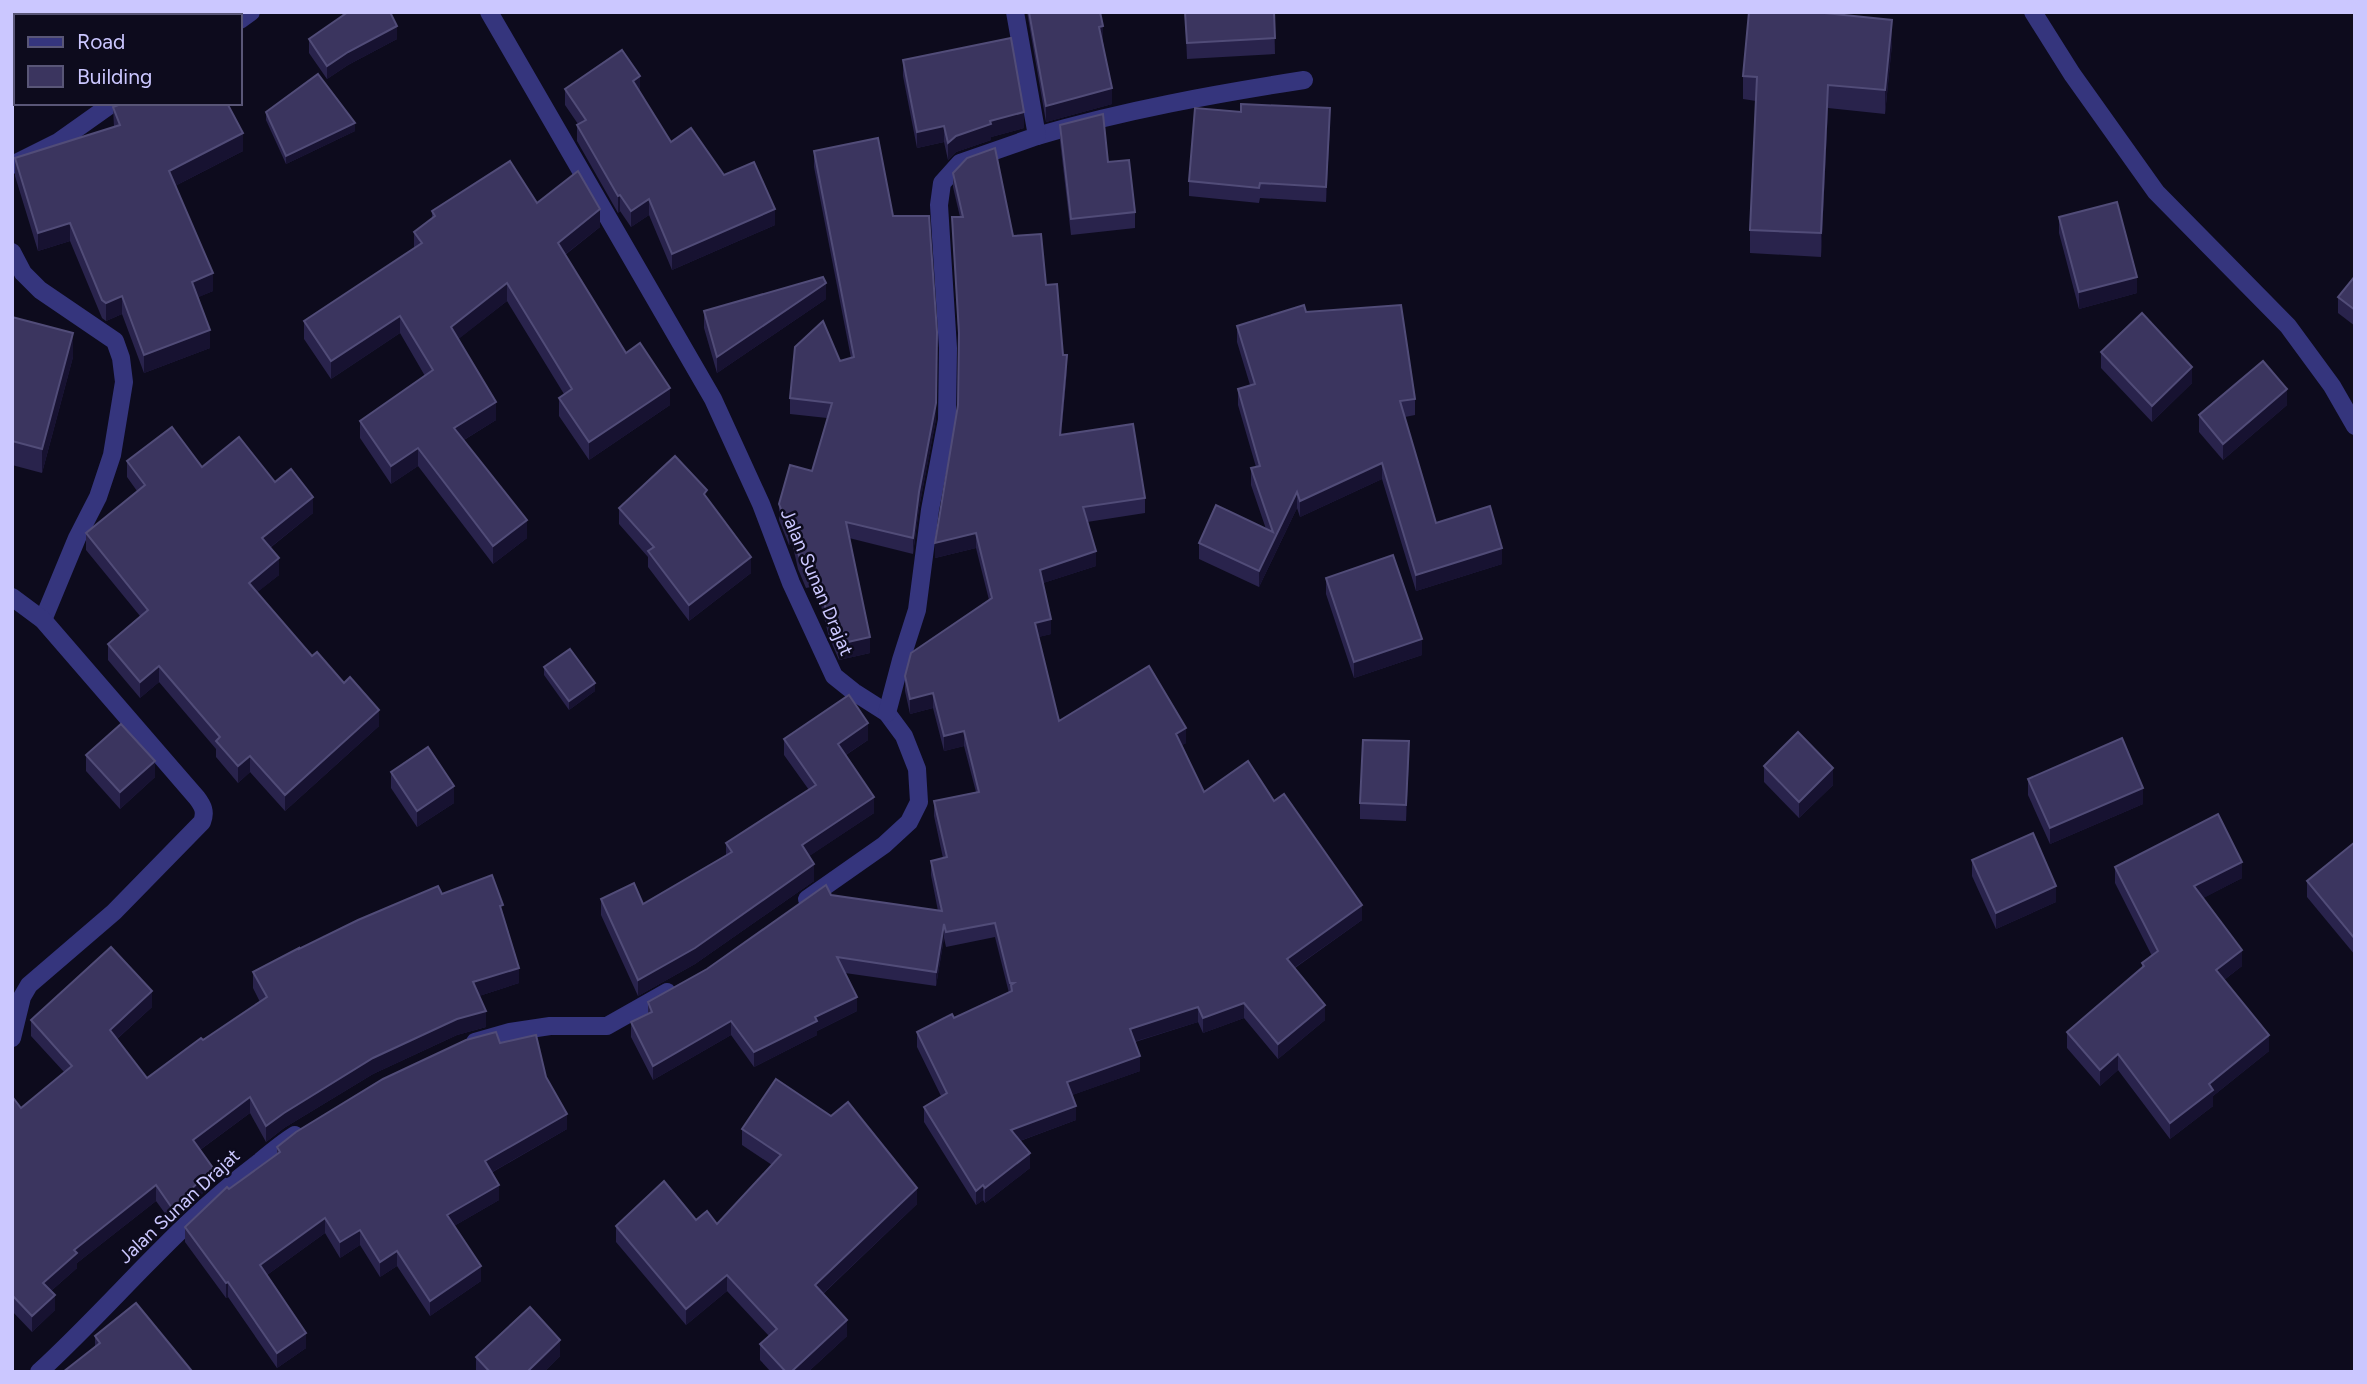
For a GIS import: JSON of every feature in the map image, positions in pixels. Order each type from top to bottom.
[{"type":"street","name":"Jalan Sunan Drajat","points":[[489,12],[713,399],[761,504],[790,583],[834,676],[887,713],[904,736],[917,769],[919,802],[909,822],[884,845],[792,909]]},
{"type":"street","points":[[1015,12],[1037,136]]},
{"type":"street","points":[[2033,12],[2072,74],[2156,192],[2288,326],[2332,386],[2355,426]]},
{"type":"street","points":[[887,713],[917,610],[930,510],[947,420],[948,348],[939,205],[942,183],[960,163],[1081,123],[1179,101],[1304,80]]},
{"type":"street","points":[[12,165],[58,142],[110,105]]},
{"type":"street","points":[[12,252],[23,273],[40,290],[115,341],[121,358],[124,382],[112,455],[102,486],[43,620]]},
{"type":"street","points":[[12,597],[43,620],[197,798],[205,815],[202,822],[114,912],[29,985],[22,997],[12,1038]]},
{"type":"street","points":[[462,1045],[510,1032],[550,1026],[607,1026],[680,985]]},
{"type":"street","name":"Jalan Sunan Drajat","points":[[39,1372],[223,1190],[290,1138],[312,1125]]},
{"type":"building","points":[[12,12],[105,12],[106,14],[14,14],[12,77]]},
{"type":"building","points":[[348,12],[390,12],[397,26],[327,66],[309,39]]},
{"type":"building","points":[[1029,12],[1100,12],[1103,26],[1099,27],[1112,88],[1046,106]]},
{"type":"building","points":[[1185,12],[1274,12],[1275,38],[1187,43]]},
{"type":"building","points":[[1749,12],[1815,12],[1892,20],[1885,90],[1828,85],[1821,233],[1750,230],[1757,77],[1743,76]]},
{"type":"building","points":[[1011,38],[1024,112],[990,121],[991,124],[956,136],[948,143],[944,126],[917,132],[903,60]]},
{"type":"building","points":[[622,50],[640,76],[633,81],[671,142],[691,128],[724,175],[754,162],[775,209],[672,254],[649,199],[631,211],[620,195],[618,196],[577,125],[586,120],[565,89]]},
{"type":"building","points":[[318,74],[355,123],[286,156],[266,112]]},
{"type":"building","points":[[1241,104],[1330,108],[1326,187],[1260,183],[1259,188],[1189,181],[1195,108],[1241,112]]},
{"type":"building","points":[[228,105],[243,133],[169,171],[213,273],[192,282],[210,330],[144,355],[122,296],[106,303],[102,300],[70,223],[38,233],[15,158],[120,125],[113,107]]},
{"type":"building","points":[[1103,114],[1108,162],[1129,160],[1135,212],[1071,219],[1060,125]]},
{"type":"building","points":[[878,138],[893,216],[929,216],[937,332],[936,403],[913,538],[846,522],[870,637],[839,644],[829,622],[816,570],[806,572],[798,553],[792,526],[789,529],[779,504],[790,465],[812,471],[832,403],[790,398],[795,347],[823,321],[840,361],[854,357],[814,151]]},
{"type":"building","points":[[995,148],[1013,236],[1041,234],[1046,285],[1057,284],[1063,355],[1067,355],[1060,435],[1133,424],[1145,498],[1083,507],[1096,551],[1040,570],[1051,619],[1035,623],[1059,721],[1149,666],[1186,728],[1176,734],[1204,792],[1248,761],[1274,801],[1284,794],[1362,905],[1287,959],[1325,1005],[1278,1044],[1244,1003],[1203,1018],[1198,1007],[1130,1029],[1140,1056],[1067,1082],[1076,1106],[1011,1130],[1030,1153],[985,1188],[983,1185],[976,1191],[924,1107],[947,1093],[917,1032],[952,1014],[954,1018],[1012,991],[1011,985],[1014,983],[1010,983],[995,923],[946,932],[944,924],[936,972],[837,957],[857,997],[815,1017],[817,1021],[754,1052],[731,1021],[653,1066],[631,1022],[652,1012],[648,1002],[707,969],[826,885],[831,895],[942,911],[931,861],[947,857],[934,801],[979,792],[964,731],[944,736],[933,693],[910,699],[905,676],[911,653],[992,598],[976,533],[935,543],[958,405],[959,333],[952,217],[963,217],[953,173],[967,158]]},
{"type":"building","points":[[510,161],[537,203],[578,171],[600,209],[558,243],[626,353],[640,343],[670,388],[589,442],[559,398],[572,389],[507,283],[451,327],[496,402],[454,428],[527,520],[493,546],[418,448],[391,466],[360,421],[433,370],[400,316],[331,361],[304,321],[422,243],[414,232],[435,216],[432,211]]},
{"type":"building","points":[[2117,202],[2137,277],[2079,292],[2059,217]]},
{"type":"building","points":[[2355,276],[2355,310],[2338,297]]},
{"type":"building","points":[[823,277],[826,283],[717,357],[704,311]]},
{"type":"building","points":[[1304,305],[1306,312],[1401,305],[1415,399],[1400,401],[1436,523],[1490,506],[1502,548],[1416,575],[1382,463],[1300,501],[1297,492],[1259,571],[1199,543],[1216,505],[1273,532],[1251,468],[1260,466],[1238,389],[1255,384],[1237,326]]},
{"type":"building","points":[[2142,313],[2192,367],[2152,406],[2101,352]]},
{"type":"building","points":[[12,317],[73,333],[42,449],[12,441]]},
{"type":"building","points":[[2263,361],[2287,389],[2223,444],[2199,415]]},
{"type":"building","points":[[172,427],[202,467],[239,437],[275,482],[291,469],[313,497],[262,538],[279,558],[249,583],[312,656],[317,652],[344,683],[350,677],[379,710],[285,795],[250,756],[238,766],[216,741],[220,737],[159,666],[140,682],[108,644],[148,610],[86,533],[145,485],[127,461]]},
{"type":"building","points":[[675,456],[707,490],[704,494],[751,557],[689,605],[648,551],[654,547],[619,508]]},
{"type":"building","points":[[1393,555],[1422,639],[1354,662],[1326,578]]},
{"type":"building","points":[[570,649],[595,683],[569,701],[544,667]]},
{"type":"building","points":[[849,695],[868,723],[838,744],[874,797],[802,845],[814,864],[695,948],[638,980],[601,899],[634,883],[643,904],[732,852],[726,843],[816,785],[784,739]]},
{"type":"building","points":[[121,724],[155,761],[120,792],[86,755]]},
{"type":"building","points":[[1798,732],[1833,768],[1799,802],[1764,766]]},
{"type":"building","points":[[2122,738],[2143,788],[2050,828],[2028,779]]},
{"type":"building","points":[[1363,740],[1409,741],[1406,805],[1360,803]]},
{"type":"building","points":[[428,747],[454,786],[417,811],[391,772]]},
{"type":"building","points":[[2218,814],[2242,862],[2194,886],[2242,950],[2216,970],[2269,1035],[2209,1084],[2213,1090],[2170,1123],[2118,1054],[2100,1070],[2067,1032],[2158,951],[2115,867]]},
{"type":"building","points":[[2033,833],[2056,886],[1996,913],[1972,860]]},
{"type":"building","points":[[2355,842],[2355,939],[2307,881]]},
{"type":"building","points":[[492,875],[503,905],[500,906],[519,968],[473,982],[486,1011],[457,1019],[373,1058],[266,1126],[250,1097],[193,1140],[213,1168],[172,1208],[156,1185],[74,1250],[77,1253],[43,1283],[55,1295],[32,1316],[12,1295],[12,1101],[14,1099],[21,1108],[72,1066],[31,1020],[111,947],[152,991],[110,1030],[147,1078],[201,1038],[203,1040],[267,997],[253,972],[358,920],[438,886],[442,894]]},
{"type":"building","points":[[496,1032],[500,1043],[536,1035],[546,1077],[567,1114],[485,1161],[499,1185],[447,1215],[481,1266],[430,1301],[397,1251],[380,1262],[360,1230],[340,1242],[325,1218],[260,1265],[306,1333],[277,1353],[228,1282],[226,1283],[185,1227],[227,1187],[229,1189],[280,1152],[277,1147],[296,1132],[383,1079],[466,1040]]},
{"type":"building","points":[[776,1079],[831,1116],[848,1102],[917,1188],[815,1285],[847,1320],[791,1372],[786,1372],[760,1344],[777,1329],[727,1275],[686,1309],[616,1226],[664,1181],[696,1220],[707,1211],[717,1224],[781,1155],[742,1129]]},
{"type":"building","points":[[136,1303],[191,1370],[189,1372],[63,1372],[100,1343],[95,1336]]},
{"type":"building","points":[[530,1307],[560,1340],[527,1372],[490,1372],[476,1357]]}]
